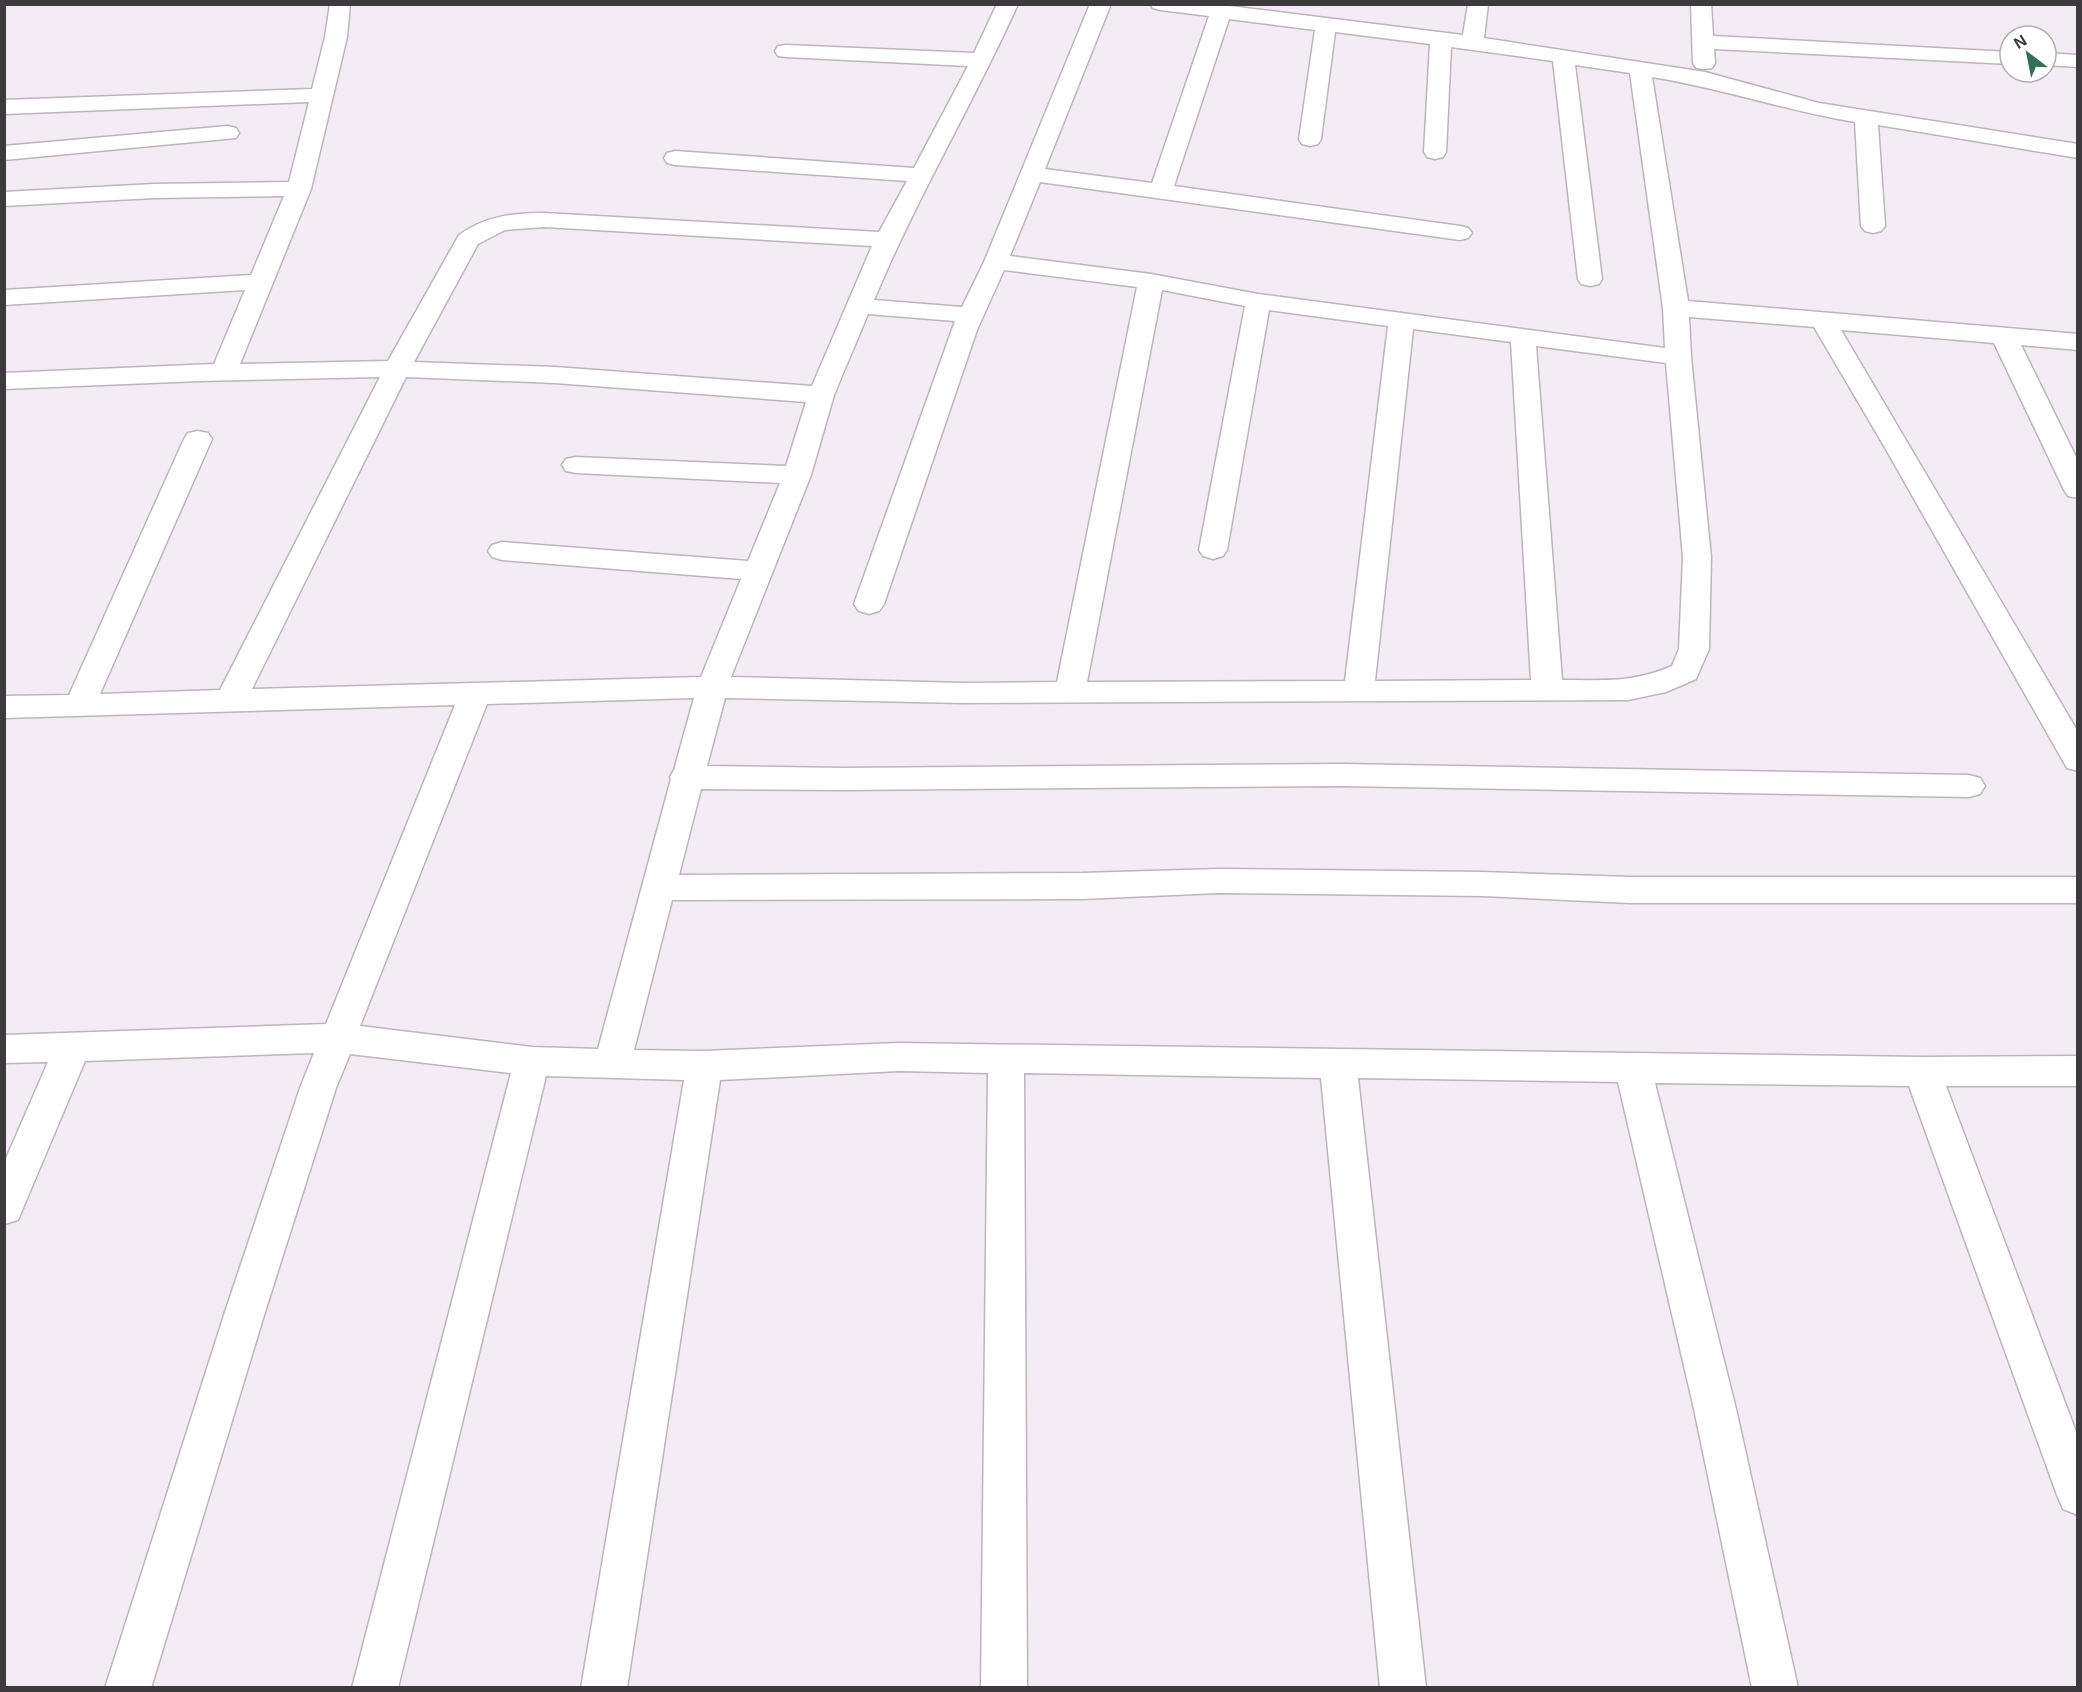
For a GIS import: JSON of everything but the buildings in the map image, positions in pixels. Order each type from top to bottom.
[{"type":"street","points":[[224,371],[299,189],[336,36],[340,4]]},
{"type":"street","points":[[612,1064],[686,777],[712,687],[797,475],[820,395],[887,240],[982,60],[1008,4]]},
{"type":"street","points":[[869,604],[960,341],[1033,174],[1101,4]]},
{"type":"street","points":[[1160,4],[1221,10],[1262,10],[1326,24],[1640,68],[1705,80],[1761,96],[1866,117],[2078,151]]},
{"type":"street","points":[[1473,43],[1478,4]]},
{"type":"street","points":[[1701,4],[1705,80]]},
{"type":"street","points":[[1161,191],[1221,10]]},
{"type":"street","points":[[1310,139],[1326,24]]},
{"type":"street","points":[[1435,152],[1442,39]]},
{"type":"street","points":[[1703,42],[1998,57]]},
{"type":"street","points":[[786,51],[982,60]]},
{"type":"street","points":[[1563,57],[1590,279]]},
{"type":"street","points":[[2058,60],[2078,61]]},
{"type":"street","points":[[4,707],[712,687],[1070,693],[1628,690],[1655,685],[1684,672],[1694,649],[1697,557],[1678,357],[1676,308],[1640,68]]},
{"type":"street","points":[[4,107],[320,95]]},
{"type":"street","points":[[1866,117],[1873,226]]},
{"type":"street","points":[[4,153],[228,133]]},
{"type":"street","points":[[675,158],[921,175]]},
{"type":"street","points":[[1033,174],[1460,233]]},
{"type":"street","points":[[4,199],[154,191],[299,189]]},
{"type":"street","points":[[231,700],[397,369],[468,240],[488,226],[504,222],[544,220],[887,240]]},
{"type":"street","points":[[996,262],[1151,281],[1258,301],[1678,357]]},
{"type":"street","points":[[1070,693],[1151,281]]},
{"type":"street","points":[[4,298],[261,282]]},
{"type":"street","points":[[1213,550],[1258,301]]},
{"type":"street","points":[[858,306],[972,315]]},
{"type":"street","points":[[1676,308],[2078,342]]},
{"type":"street","points":[[1359,691],[1401,319]]},
{"type":"street","points":[[1822,319],[1904,456],[2078,760]]},
{"type":"street","points":[[2003,335],[2078,490]]},
{"type":"street","points":[[1523,338],[1547,690]]},
{"type":"street","points":[[4,381],[224,371],[397,369],[581,377],[820,395]]},
{"type":"street","points":[[80,705],[198,439]]},
{"type":"street","points":[[576,465],[797,475]]},
{"type":"street","points":[[502,550],[758,572]]},
{"type":"street","points":[[128,1688],[245,1312],[337,1038],[475,694]]},
{"type":"street","points":[[686,777],[856,779],[1365,775],[1969,786]]},
{"type":"street","points":[[657,888],[1082,886],[1219,881],[1470,884],[1630,890],[2078,890]]},
{"type":"street","points":[[4,1049],[337,1038],[532,1061],[704,1066],[899,1057],[1922,1072],[2078,1071]]},
{"type":"street","points":[[4,1208],[72,1048]]},
{"type":"street","points":[[1004,1688],[1006,1059]]},
{"type":"street","points":[[375,1688],[532,1061]]},
{"type":"street","points":[[1338,1062],[1403,1688]]},
{"type":"street","points":[[604,1688],[704,1066]]},
{"type":"street","points":[[1633,1068],[1715,1409],[1775,1688]]},
{"type":"street","points":[[1922,1072],[2078,1494]]}]
